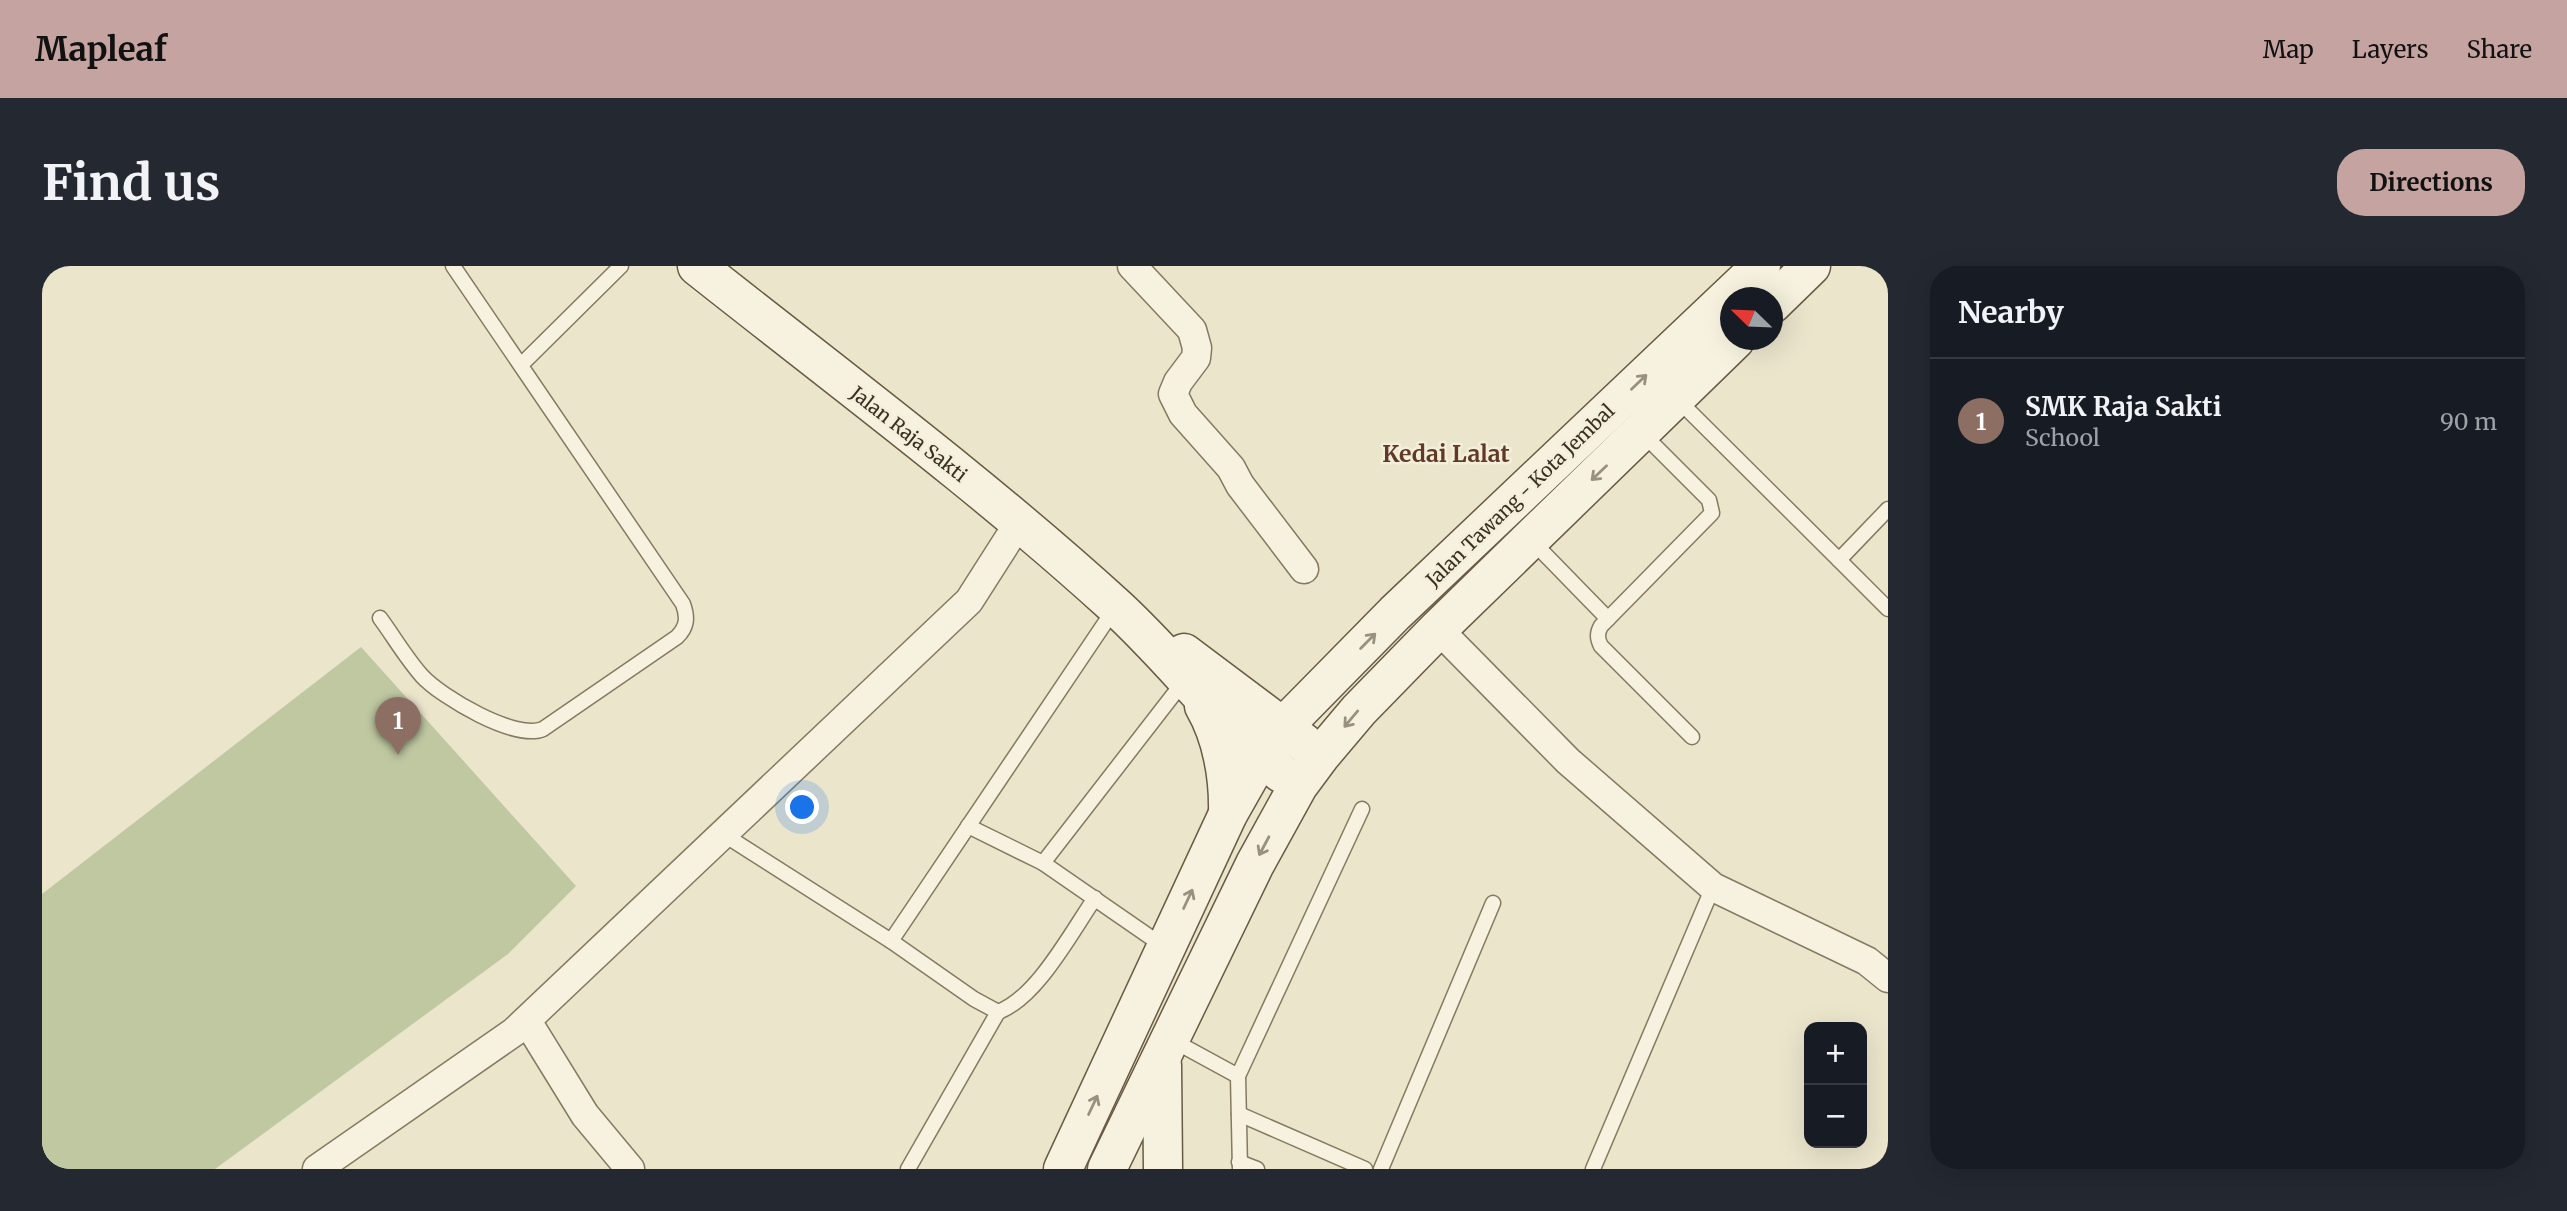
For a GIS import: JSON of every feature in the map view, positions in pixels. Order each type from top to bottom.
[{"type":"main road","name":"Jalan Raja Sakti","points":[[697,266],[1020,521],[1196,680],[1272,742],[1298,786]]},
{"type":"main road","name":"Jalan Tawang - Kota Jembal","points":[[1065,1168],[1228,814],[1272,742],[1319,688],[1761,266]]},
{"type":"main road","points":[[1783,293],[1811,266]]},
{"type":"main road","name":"Jalan Tawang - Kota Jembal","points":[[1107,1169],[1230,912],[1298,786],[1321,755],[1359,710],[1438,629],[1725,350]]},
{"type":"main road","points":[[1228,814],[1229,788],[1214,724],[1196,680],[1236,679],[1292,691],[1319,688]]},
{"type":"main road","name":"Jalan Raja Sakti","points":[[1272,742],[1321,755]]},
{"type":"main road","points":[[1163,1169],[1166,1047]]},
{"type":"street","points":[[1132,266],[1192,330],[1197,348],[1196,358],[1178,382],[1173,394],[1176,403],[1210,447],[1231,468],[1243,489],[1304,569]]},
{"type":"street","points":[[317,1169],[527,1021],[969,601],[1020,521]]},
{"type":"street","points":[[1438,629],[1568,761],[1713,887],[1867,961],[1888,978]]},
{"type":"street","points":[[527,1021],[585,1115],[629,1169]]},
{"type":"lane","points":[[380,618],[423,678],[477,714],[529,733],[543,729],[683,630],[686,613],[683,604],[453,266]]},
{"type":"lane","points":[[521,365],[621,266]]},
{"type":"lane","points":[[1675,398],[1888,608]]},
{"type":"lane","points":[[1641,432],[1709,500],[1712,513],[1598,632],[1601,646],[1692,737]]},
{"type":"lane","points":[[1839,560],[1888,509]]},
{"type":"lane","points":[[1530,540],[1608,619]]},
{"type":"lane","points":[[891,941],[1116,607]]},
{"type":"lane","points":[[1043,863],[1196,680]]},
{"type":"lane","points":[[1257,1169],[1240,1166],[1238,1076],[1362,809]]},
{"type":"lane","points":[[968,826],[1043,863],[1166,948]]},
{"type":"lane","points":[[723,834],[891,941],[974,999],[998,1012]]},
{"type":"lane","points":[[1593,1169],[1713,887]]},
{"type":"lane","points":[[908,1169],[998,1012],[1012,1007],[1034,986],[1095,898]]},
{"type":"lane","points":[[1381,1169],[1493,903]]},
{"type":"lane","points":[[1166,1047],[1238,1076]]},
{"type":"lane","points":[[1239,1114],[1366,1169]]},
{"type":"green space","points":[[361,647],[576,886],[508,954],[215,1169],[42,1169],[42,894]]},
{"type":"place","name":"SMK Raja Sakti","points":[[398,755]]},
{"type":"district","name":"Kedai Lalat","points":[[1446,454]]}]
